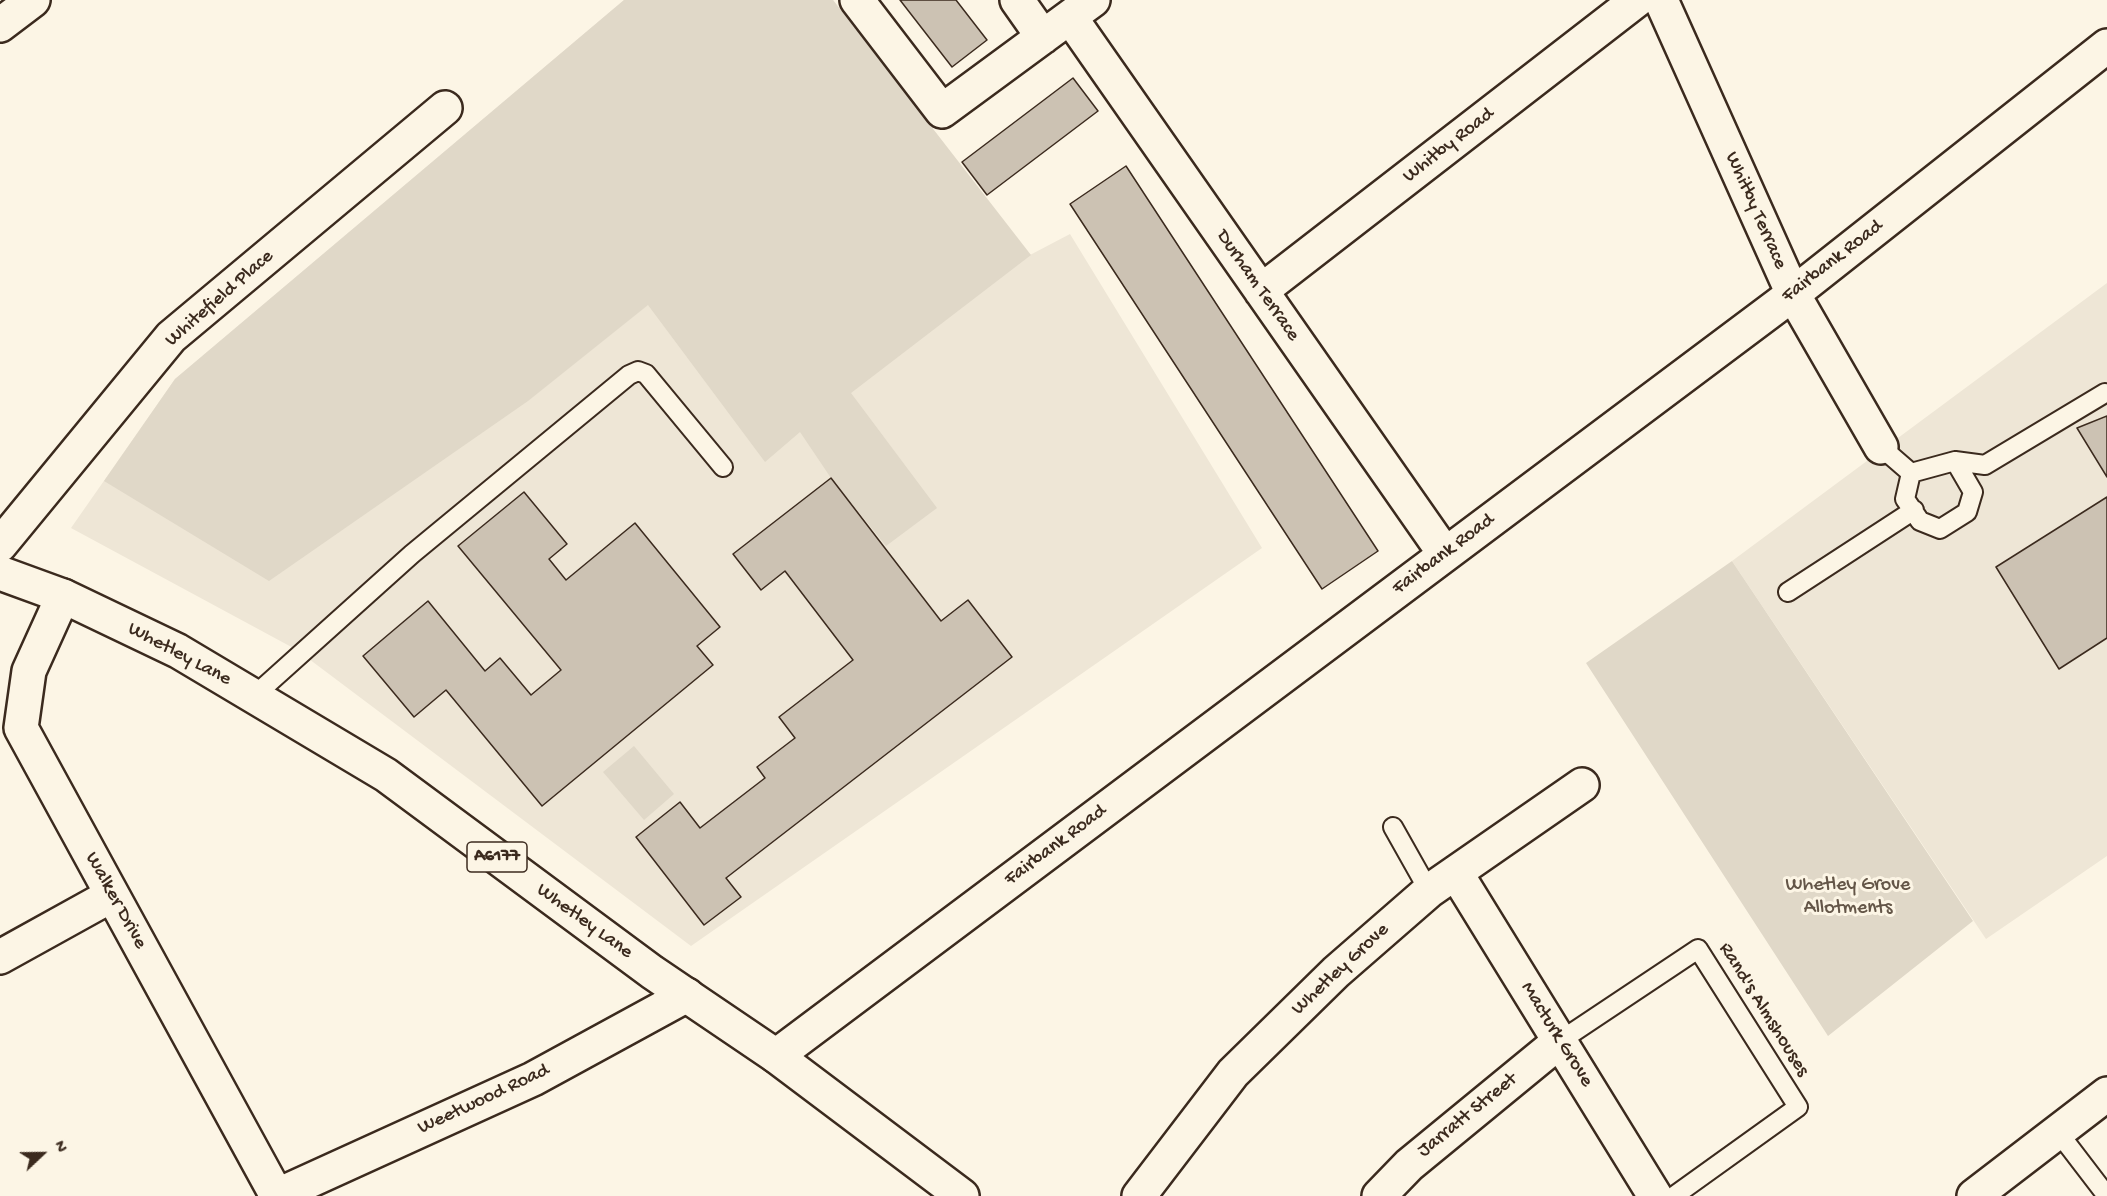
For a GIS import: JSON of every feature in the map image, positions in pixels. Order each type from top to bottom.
[{"type":"street","points":[[0,25],[33,0]]},
{"type":"street","points":[[857,0],[942,111],[1082,9]]},
{"type":"street","points":[[1017,0],[1043,37]]},
{"type":"street","name":"Whitby Road","points":[[1261,291],[1637,0]]},
{"type":"street","name":"Whitby Terrace","points":[[1660,0],[1792,294],[1881,447]]},
{"type":"street","name":"Durham Terrace","points":[[1082,9],[1261,291],[1445,554]]},
{"type":"street","name":"Fairbank Road","points":[[776,1056],[1792,294],[2107,46]]},
{"type":"street","name":"Whitefield Place","points":[[0,545],[171,337],[445,108]]},
{"type":"street","name":"Whetley Lane","points":[[0,573],[63,596],[178,651],[386,775],[652,972],[776,1056],[962,1196]]},
{"type":"street","name":"Walker Drive","points":[[63,596],[29,671],[21,728],[277,1196]]},
{"type":"street","name":"Whetley Grove","points":[[1139,1196],[1233,1073],[1336,972],[1429,891],[1582,785]]},
{"type":"street","name":"Macturk Grove","points":[[1456,873],[1655,1196]]},
{"type":"street","points":[[0,957],[112,895]]},
{"type":"street","name":"Weetwood Road","points":[[277,1196],[533,1078],[687,995]]},
{"type":"street","name":"Jarratt Street","points":[[1380,1196],[1409,1165],[1560,1041]]},
{"type":"street","points":[[1974,1196],[2107,1094]]},
{"type":"lane","points":[[254,696],[412,554],[629,375],[638,370],[646,375],[723,467]]},
{"type":"lane","points":[[1911,473],[1955,461],[1985,465],[2105,393]]},
{"type":"lane","points":[[1881,447],[1911,473]]},
{"type":"lane","points":[[1911,473],[1905,499],[1920,521],[1940,529],[1967,512],[1973,492],[1955,461]]},
{"type":"lane","points":[[1788,592],[1914,510]]},
{"type":"lane","points":[[1393,827],[1429,891]]},
{"type":"lane","name":"Rand's Almshouses","points":[[1560,1041],[1698,949],[1798,1107],[1674,1196]]},
{"type":"lane","points":[[2058,1132],[2107,1196]]},
{"type":"shaded area","points":[[624,0],[833,0],[1030,255],[1070,234],[1262,548],[691,946],[297,650],[71,528],[175,379]]},
{"type":"shaded area","points":[[2107,283],[2107,856],[1986,939],[1732,561]]},
{"type":"green space","points":[[624,0],[833,0],[1031,255],[851,393],[937,508],[886,546],[831,478],[800,432],[765,462],[648,305],[528,401],[269,581],[104,481],[175,379]]},
{"type":"green space","name":"Whetley Grove Allotments","points":[[1732,561],[1973,921],[1828,1036],[1586,663]]},
{"type":"green space","points":[[634,746],[674,794],[644,820],[603,772]]},
{"type":"building","points":[[900,0],[956,0],[987,40],[952,67]]},
{"type":"building","points":[[1073,78],[1098,111],[987,195],[962,162]]},
{"type":"building","points":[[1126,166],[1378,551],[1322,589],[1070,204]]},
{"type":"building","points":[[2107,416],[2107,477],[2077,428]]},
{"type":"building","points":[[831,478],[941,621],[968,600],[1012,657],[726,878],[741,897],[704,925],[636,837],[680,802],[700,828],[765,778],[757,767],[795,738],[779,717],[853,660],[785,571],[761,590],[733,554]]},
{"type":"building","points":[[524,492],[567,544],[549,559],[566,580],[635,523],[720,627],[697,646],[713,665],[542,806],[446,690],[414,717],[363,656],[428,601],[485,671],[500,658],[531,695],[561,670],[458,546]]},
{"type":"building","points":[[2107,497],[2107,638],[2059,669],[1996,567]]}]
